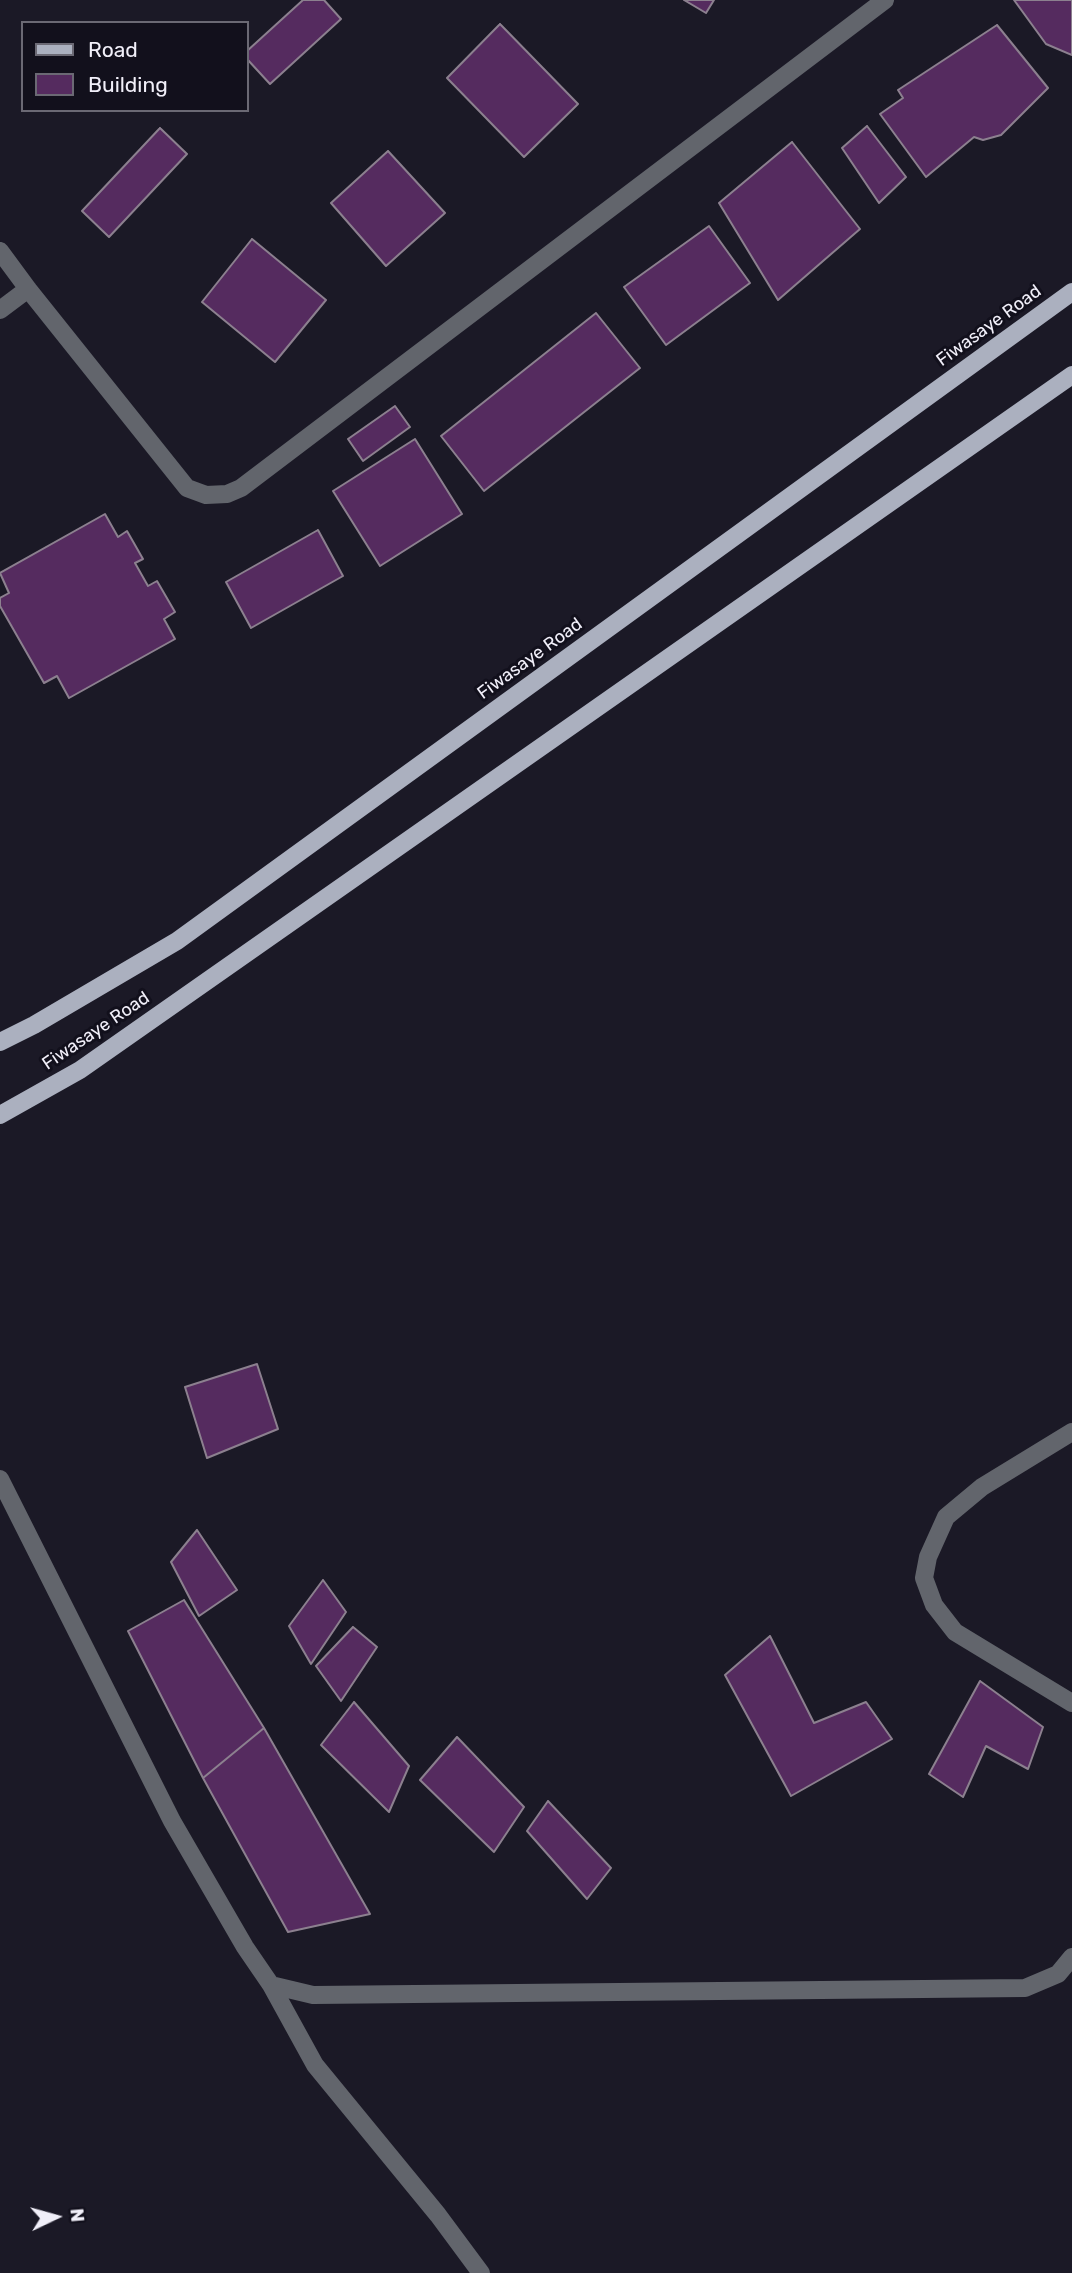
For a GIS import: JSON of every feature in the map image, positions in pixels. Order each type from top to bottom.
[{"type":"main road","name":"Fiwasaye Road","points":[[0,1042],[177,941],[1072,292]]},
{"type":"main road","name":"Fiwasaye Road","points":[[0,1115],[80,1070],[1072,374]]},
{"type":"street","points":[[0,251],[27,289],[187,488],[206,495],[227,495],[252,480],[885,0]]},
{"type":"street","points":[[0,310],[27,289]]},
{"type":"street","points":[[1072,1432],[982,1487],[946,1517],[928,1558],[924,1578],[934,1605],[955,1632],[1072,1703]]},
{"type":"street","points":[[0,1479],[172,1821],[245,1947],[271,1984],[314,2065],[438,2215],[481,2273]]},
{"type":"street","points":[[271,1984],[313,1995],[1025,1988],[1058,1974],[1072,1957]]},
{"type":"building","points":[[303,0],[324,0],[341,19],[270,84],[248,60],[248,50]]},
{"type":"building","points":[[684,0],[714,0],[706,13]]},
{"type":"building","points":[[1014,0],[1072,0],[1072,55],[1046,44]]},
{"type":"building","points":[[500,24],[578,104],[524,157],[447,78]]},
{"type":"building","points":[[997,25],[1048,88],[1001,135],[983,140],[974,137],[926,177],[880,114],[903,98],[898,90]]},
{"type":"building","points":[[867,126],[906,177],[879,203],[842,148]]},
{"type":"building","points":[[160,128],[187,154],[109,237],[82,211]]},
{"type":"building","points":[[792,142],[860,229],[778,300],[719,203]]},
{"type":"building","points":[[388,151],[445,213],[386,266],[331,203]]},
{"type":"building","points":[[709,226],[750,283],[666,345],[624,287]]},
{"type":"building","points":[[252,239],[326,300],[275,362],[202,302]]},
{"type":"building","points":[[596,313],[640,368],[484,491],[441,436]]},
{"type":"building","points":[[395,406],[410,427],[363,461],[348,439]]},
{"type":"building","points":[[415,439],[462,514],[380,566],[333,491]]},
{"type":"building","points":[[105,514],[118,537],[127,531],[143,559],[135,563],[148,586],[157,581],[175,612],[164,619],[175,639],[69,698],[57,676],[44,683],[0,606],[0,598],[9,593],[0,573]]},
{"type":"building","points":[[318,530],[343,576],[251,628],[226,582]]},
{"type":"building","points":[[257,1364],[278,1429],[207,1458],[185,1387]]},
{"type":"building","points":[[197,1530],[237,1590],[199,1616],[171,1562]]},
{"type":"building","points":[[323,1580],[346,1612],[311,1664],[289,1626]]},
{"type":"building","points":[[184,1600],[264,1728],[203,1778],[128,1631]]},
{"type":"building","points":[[353,1627],[377,1647],[341,1701],[316,1666]]},
{"type":"building","points":[[770,1636],[814,1723],[866,1702],[892,1739],[791,1796],[725,1675]]},
{"type":"building","points":[[980,1681],[1043,1727],[1028,1769],[986,1746],[963,1797],[929,1774]]},
{"type":"building","points":[[354,1702],[409,1766],[389,1812],[321,1745]]},
{"type":"building","points":[[264,1728],[370,1914],[288,1932],[203,1778]]},
{"type":"building","points":[[457,1737],[524,1807],[494,1852],[420,1780]]},
{"type":"building","points":[[548,1801],[611,1868],[587,1899],[527,1831]]}]
